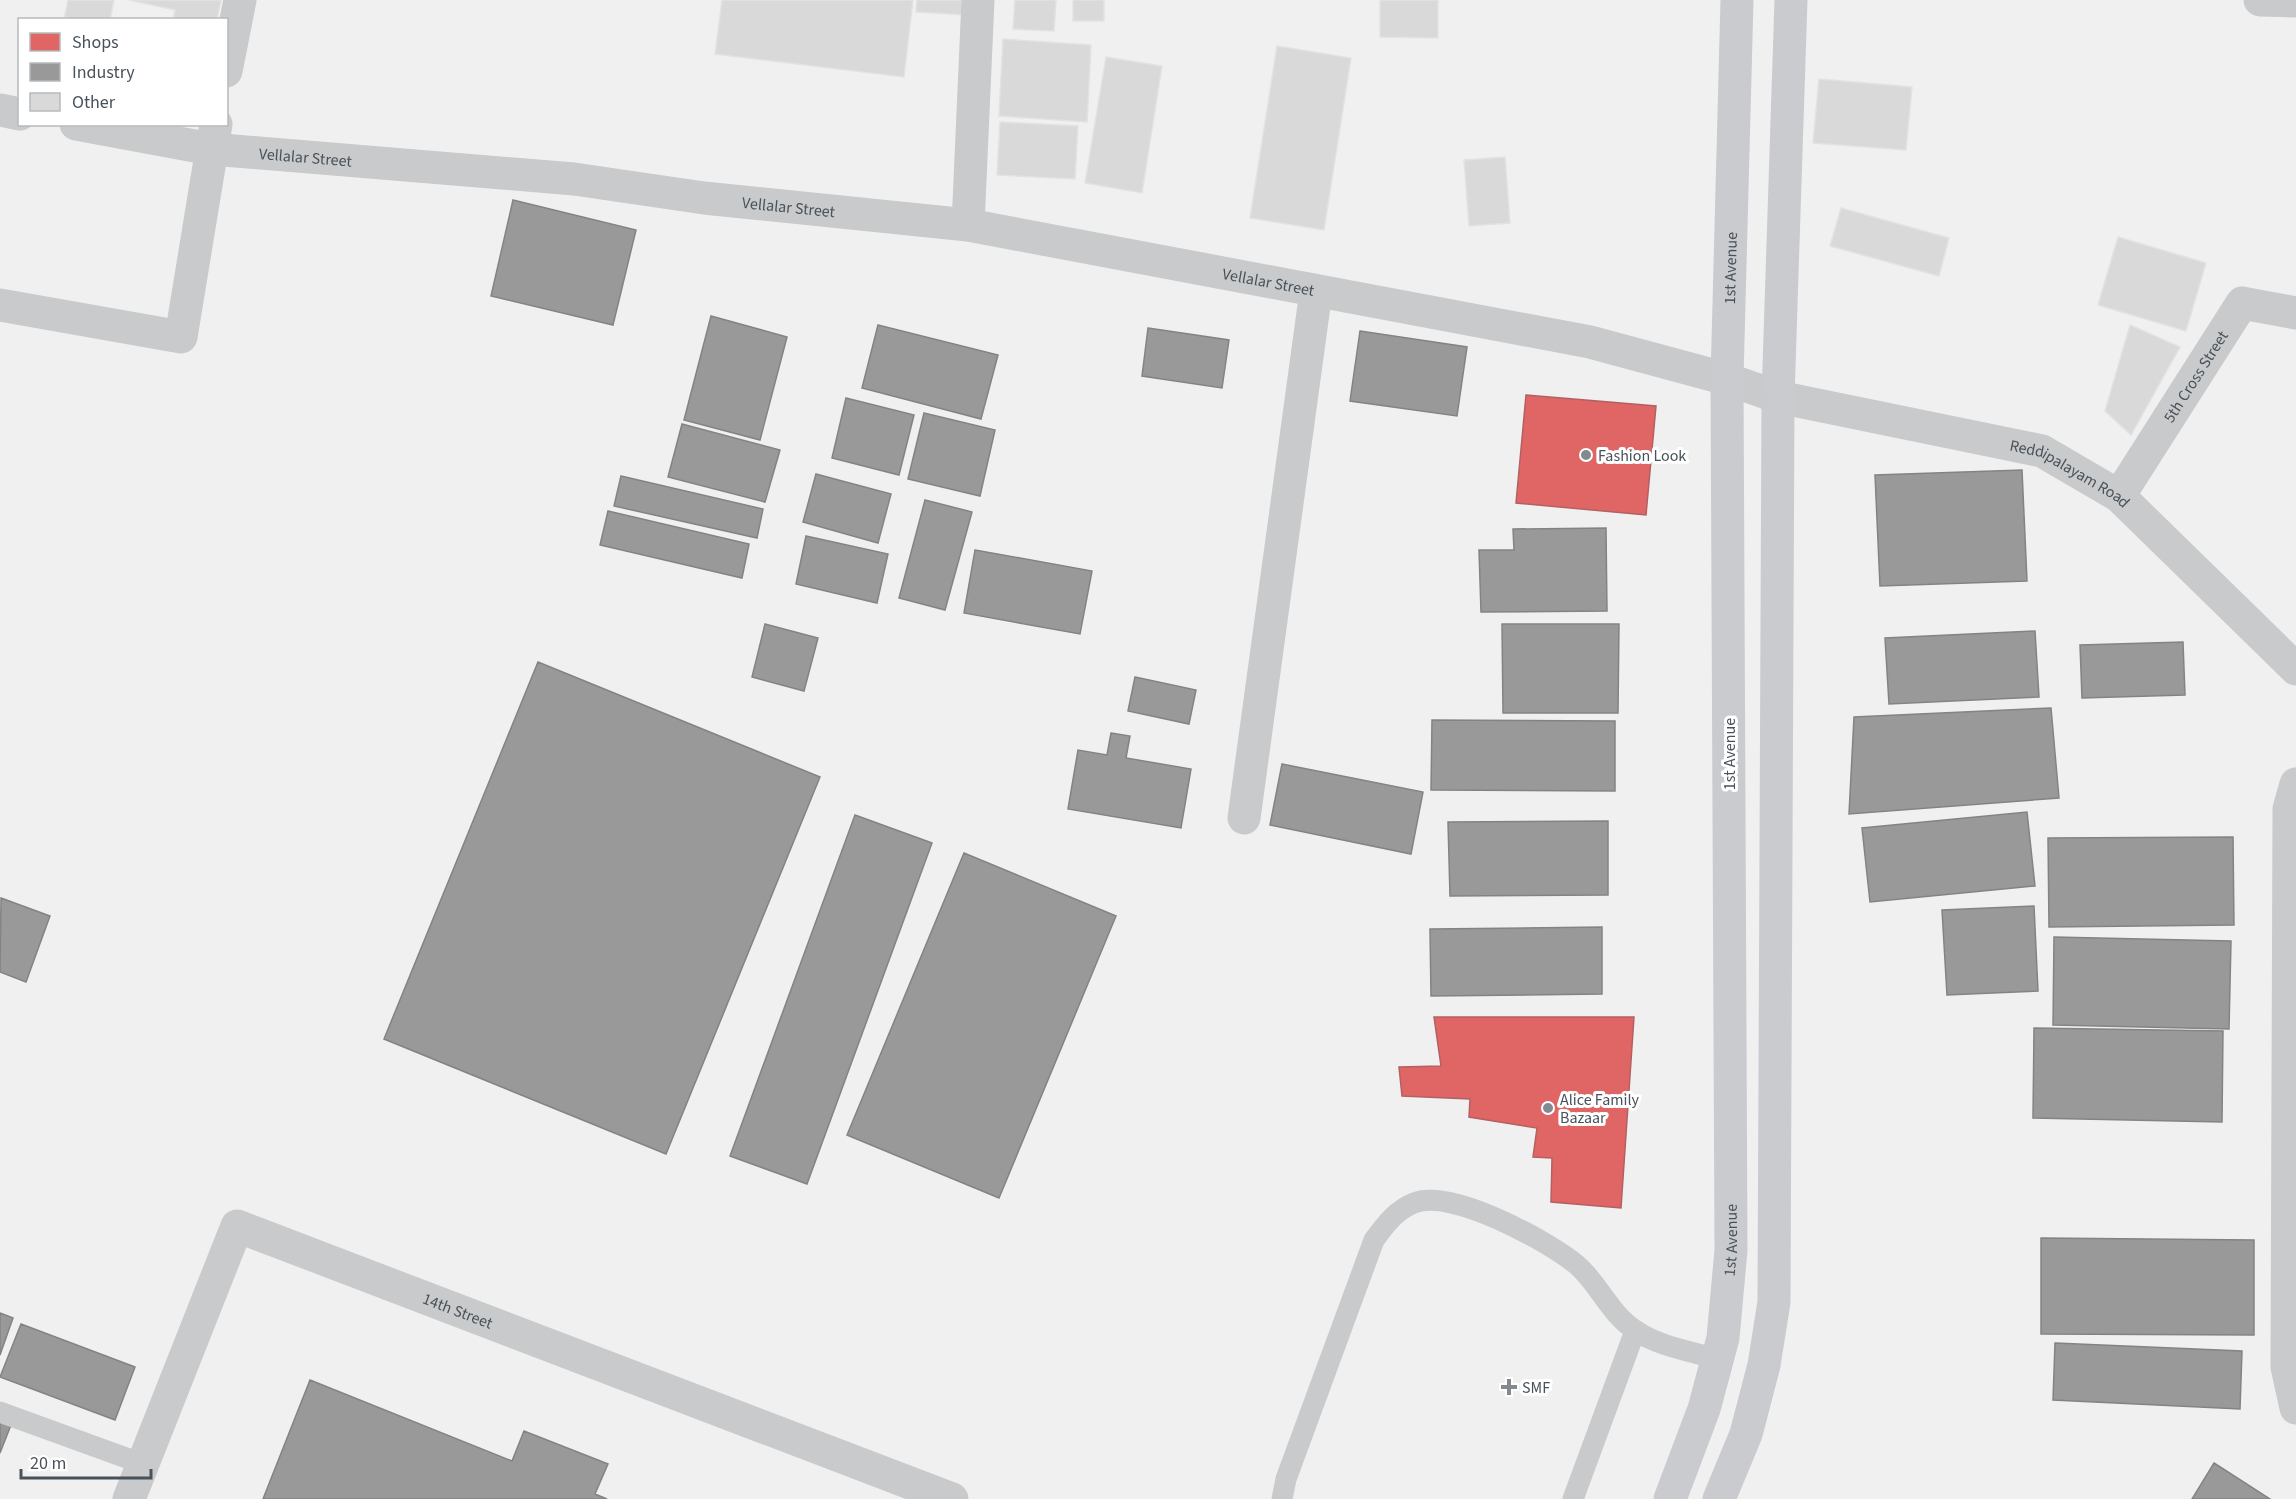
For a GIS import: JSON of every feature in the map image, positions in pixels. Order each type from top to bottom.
[{"type":"main road","name":"1st Avenue","points":[[1670,1499],[1704,1409],[1723,1338],[1731,1250],[1727,379],[1737,0]]},
{"type":"main road","points":[[1719,1499],[1746,1434],[1764,1365],[1774,1302],[1778,397],[1791,0]]},
{"type":"street","points":[[228,60],[240,0]]},
{"type":"street","points":[[968,225],[978,0]]},
{"type":"street","points":[[2260,0],[2296,1]]},
{"type":"street","points":[[0,111],[18,114]]},
{"type":"street","name":"Vellalar Street","points":[[97,126],[214,137],[574,179],[704,198],[968,225],[1590,342],[1727,379],[1778,397]]},
{"type":"street","points":[[0,304],[181,337],[214,137]]},
{"type":"street","points":[[1244,818],[1316,291]]},
{"type":"street","name":"5th Cross Street","points":[[2120,496],[2242,303],[2296,313]]},
{"type":"street","name":"Reddipalayam Road","points":[[1778,397],[2042,451],[2120,496],[2296,669]]},
{"type":"street","points":[[2296,784],[2289,809],[2286,999],[2289,1177],[2287,1367],[2296,1408]]},
{"type":"street","name":"14th Street","points":[[129,1499],[237,1226],[952,1499]]},
{"type":"lane","points":[[1282,1499],[1287,1479],[1374,1240],[1391,1218],[1415,1202],[1447,1203],[1489,1214],[1532,1235],[1577,1266],[1620,1318],[1635,1331],[1658,1341],[1717,1359]]},
{"type":"lane","points":[[1573,1499],[1635,1331]]},
{"type":"lane","points":[[0,1412],[143,1464]]},
{"type":"building: Shops","name":"Fashion Look","points":[[1526,395],[1656,406],[1646,515],[1516,503]]},
{"type":"building: Shops","name":"Alice Family Bazaar","points":[[1434,1017],[1634,1017],[1621,1208],[1551,1202],[1552,1158],[1533,1157],[1537,1128],[1469,1117],[1470,1099],[1402,1096],[1399,1067],[1441,1066]]},
{"type":"building: Industry","points":[[513,200],[636,230],[613,325],[491,296]]},
{"type":"building: Industry","points":[[711,316],[787,337],[760,440],[684,420]]},
{"type":"building: Industry","points":[[878,325],[998,355],[981,419],[862,388]]},
{"type":"building: Industry","points":[[1148,328],[1229,340],[1222,388],[1142,376]]},
{"type":"building: Industry","points":[[1360,331],[1467,347],[1457,416],[1350,401]]},
{"type":"building: Industry","points":[[846,398],[914,415],[899,475],[832,458]]},
{"type":"building: Industry","points":[[924,413],[995,430],[980,496],[908,479]]},
{"type":"building: Industry","points":[[682,424],[780,450],[765,502],[668,477]]},
{"type":"building: Industry","points":[[2022,470],[2027,581],[1880,586],[1875,475]]},
{"type":"building: Industry","points":[[816,474],[891,494],[878,543],[803,522]]},
{"type":"building: Industry","points":[[621,476],[763,509],[757,538],[614,506]]},
{"type":"building: Industry","points":[[925,500],[972,512],[945,610],[899,598]]},
{"type":"building: Industry","points":[[608,511],[749,544],[742,578],[600,545]]},
{"type":"building: Industry","points":[[1606,528],[1607,611],[1481,612],[1479,550],[1514,550],[1513,529]]},
{"type":"building: Industry","points":[[806,536],[888,554],[877,603],[796,584]]},
{"type":"building: Industry","points":[[975,550],[1092,571],[1080,634],[964,613]]},
{"type":"building: Industry","points":[[765,624],[818,638],[804,691],[752,677]]},
{"type":"building: Industry","points":[[1502,624],[1619,624],[1618,713],[1503,713]]},
{"type":"building: Industry","points":[[2035,631],[2039,697],[1889,704],[1885,638]]},
{"type":"building: Industry","points":[[2183,642],[2185,695],[2082,698],[2080,645]]},
{"type":"building: Industry","points":[[538,662],[820,777],[666,1154],[384,1039]]},
{"type":"building: Industry","points":[[1135,677],[1196,690],[1189,724],[1128,711]]},
{"type":"building: Industry","points":[[2051,708],[2059,798],[1849,814],[1854,717]]},
{"type":"building: Industry","points":[[1432,720],[1615,721],[1615,791],[1431,790]]},
{"type":"building: Industry","points":[[1111,733],[1130,736],[1126,758],[1191,769],[1181,828],[1068,809],[1078,750],[1107,755]]},
{"type":"building: Industry","points":[[1282,764],[1423,792],[1411,854],[1270,825]]},
{"type":"building: Industry","points":[[2027,812],[2035,886],[1870,902],[1862,828]]},
{"type":"building: Industry","points":[[855,815],[932,843],[807,1184],[730,1156]]},
{"type":"building: Industry","points":[[1608,821],[1608,895],[1450,896],[1448,822]]},
{"type":"building: Industry","points":[[2233,837],[2234,925],[2049,927],[2048,838]]},
{"type":"building: Industry","points":[[964,853],[1116,916],[999,1198],[847,1135]]},
{"type":"building: Industry","points":[[1,898],[50,916],[26,982],[0,972]]},
{"type":"building: Industry","points":[[2034,906],[2038,991],[1947,995],[1942,910]]},
{"type":"building: Industry","points":[[1602,927],[1602,994],[1431,996],[1430,929]]},
{"type":"building: Industry","points":[[2054,937],[2231,941],[2229,1029],[2053,1025]]},
{"type":"building: Industry","points":[[2034,1028],[2223,1031],[2222,1122],[2033,1118]]},
{"type":"building: Industry","points":[[2041,1238],[2254,1240],[2254,1335],[2041,1334]]},
{"type":"building: Industry","points":[[0,1313],[13,1318],[0,1355]]},
{"type":"building: Industry","points":[[21,1324],[135,1367],[115,1420],[0,1377]]},
{"type":"building: Industry","points":[[2055,1343],[2242,1351],[2240,1409],[2053,1400]]},
{"type":"building: Industry","points":[[310,1380],[512,1461],[524,1431],[608,1464],[595,1494],[607,1499],[263,1499]]},
{"type":"building: Industry","points":[[0,1415],[13,1420],[0,1453]]},
{"type":"building: Industry","points":[[2214,1463],[2270,1499],[2192,1499]]},
{"type":"building: Other","points":[[68,0],[114,0],[110,18],[64,18]]},
{"type":"building: Other","points":[[129,0],[221,0],[217,18],[173,18],[175,10]]},
{"type":"building: Other","points":[[722,0],[913,0],[904,77],[715,54]]},
{"type":"building: Other","points":[[917,0],[968,0],[968,15],[916,12]]},
{"type":"building: Other","points":[[1015,0],[1056,0],[1054,31],[1013,29]]},
{"type":"building: Other","points":[[1073,0],[1104,0],[1104,21],[1073,21]]},
{"type":"building: Other","points":[[1380,0],[1438,0],[1438,38],[1380,37]]},
{"type":"building: Other","points":[[1003,39],[1091,45],[1087,122],[999,116]]},
{"type":"building: Other","points":[[1277,46],[1351,58],[1324,230],[1250,218]]},
{"type":"building: Other","points":[[1106,57],[1162,66],[1142,193],[1085,183]]},
{"type":"building: Other","points":[[1819,79],[1912,87],[1906,150],[1813,143]]},
{"type":"building: Other","points":[[1000,122],[1078,126],[1075,179],[997,175]]},
{"type":"building: Other","points":[[1505,157],[1510,223],[1469,226],[1464,160]]},
{"type":"building: Other","points":[[1841,208],[1949,238],[1939,276],[1830,246]]},
{"type":"building: Other","points":[[2118,237],[2206,263],[2186,331],[2098,305]]},
{"type":"building: Other","points":[[2130,325],[2180,347],[2131,435],[2105,411]]},
{"type":"place","name":"Fashion Look","points":[[1586,455]]},
{"type":"place","name":"Alice Family Bazaar","points":[[1548,1108]]},
{"type":"place","name":"SMF","points":[[1509,1387]]}]
